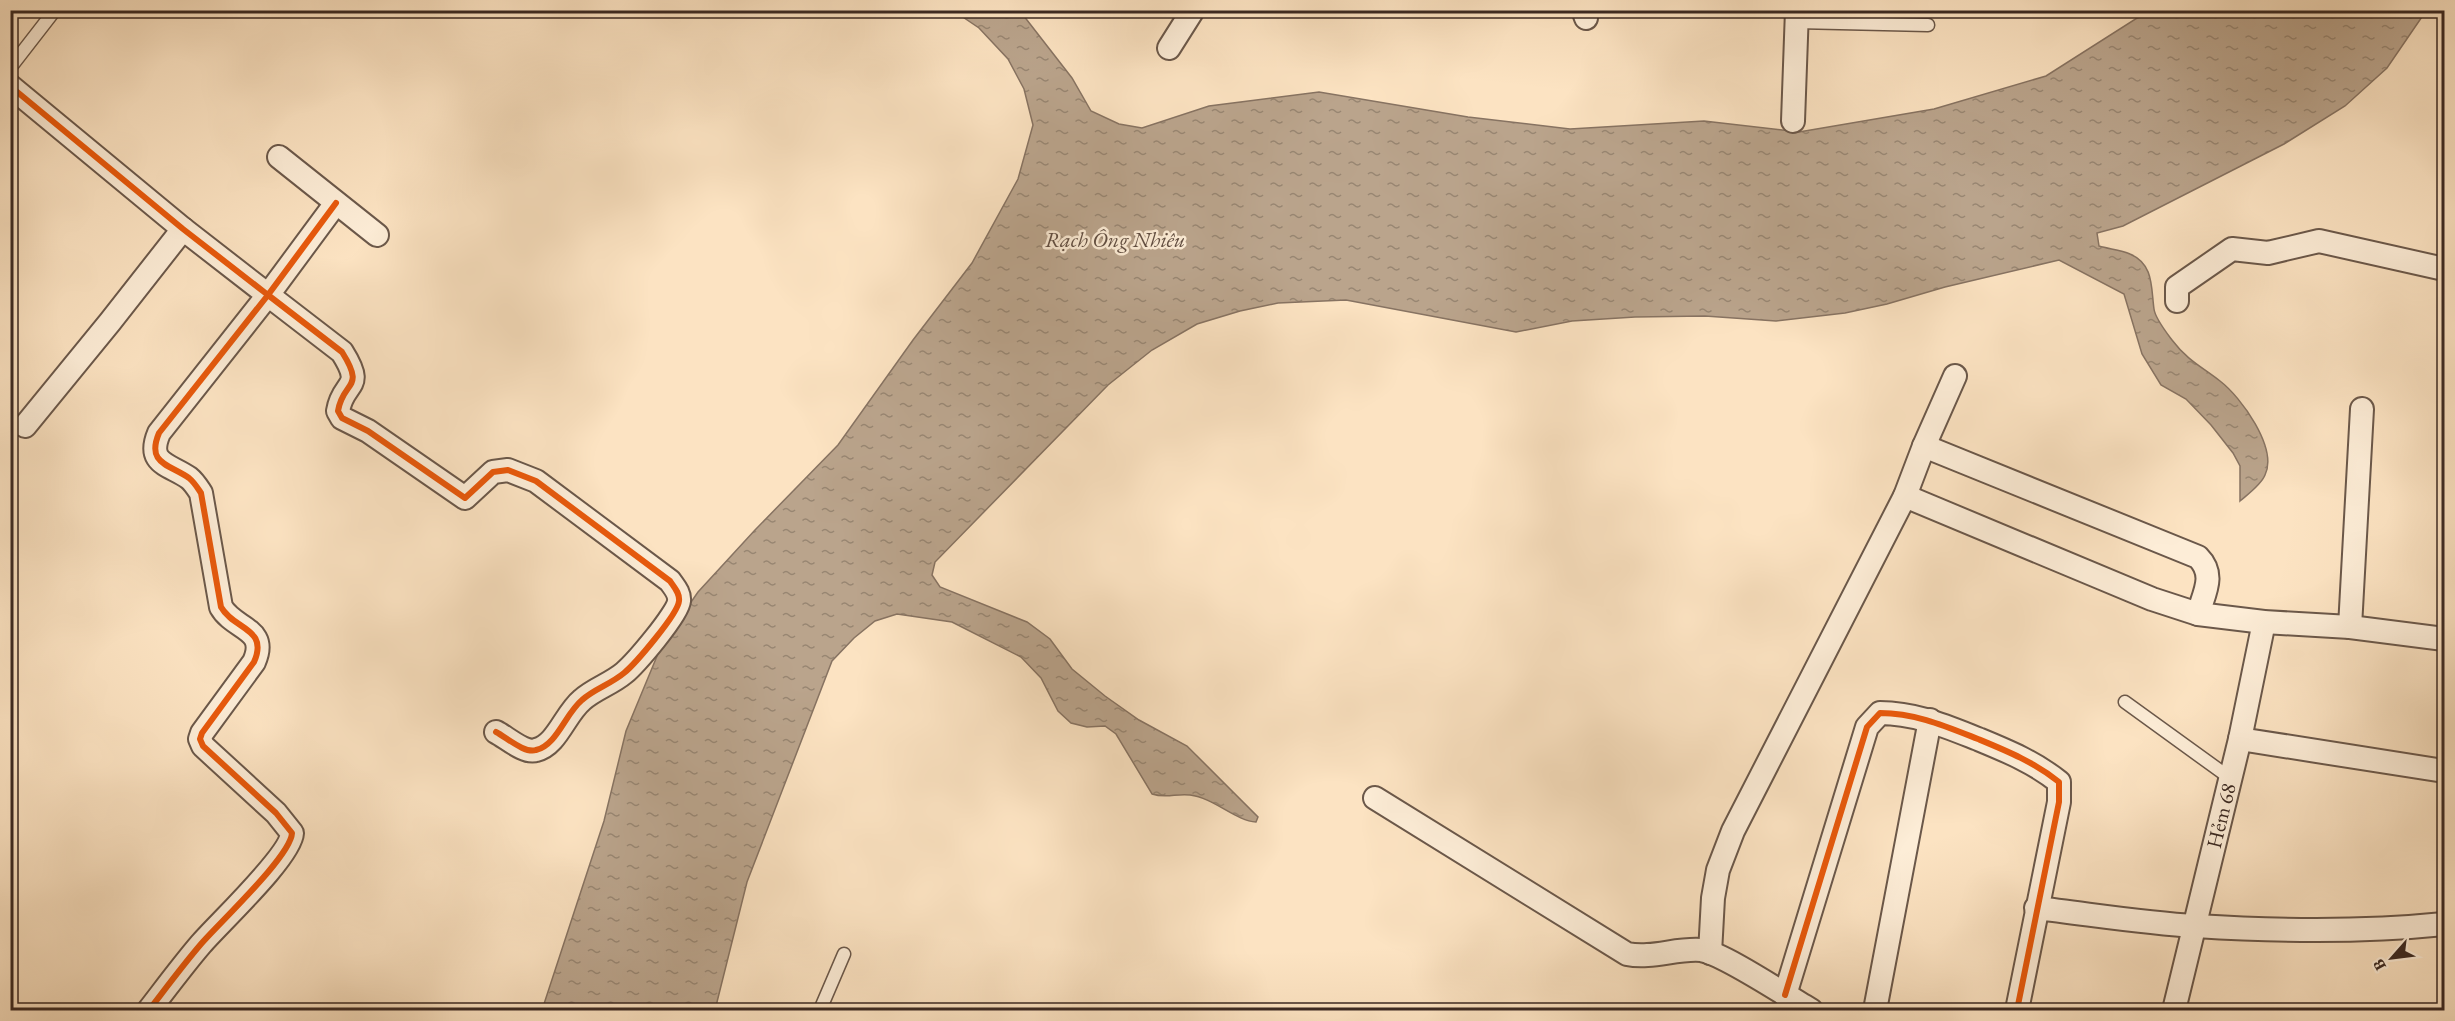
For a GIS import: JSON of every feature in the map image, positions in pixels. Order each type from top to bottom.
[{"type":"street","points":[[1169,48],[1192,10]]},
{"type":"street","points":[[1793,121],[1797,16]]},
{"type":"street","points":[[10,86],[183,229],[342,352],[350,365],[353,377],[352,385],[342,397],[338,411],[342,418],[368,431],[465,498],[493,472],[501,469],[536,481],[670,580],[678,592],[679,601],[675,614],[624,674],[582,700],[560,726],[552,742],[537,750],[529,751],[496,732]]},
{"type":"street","points":[[279,157],[376,235]]},
{"type":"street","points":[[149,1011],[201,944],[273,866],[292,840],[292,833],[276,813],[203,746],[200,739],[202,733],[254,662],[259,650],[259,642],[220,607],[201,493],[186,476],[162,464],[155,454],[154,446],[159,433],[268,295],[336,203]]},
{"type":"street","points":[[25,426],[183,229]]},
{"type":"street","points":[[2177,301],[2177,287],[2232,249],[2268,253],[2319,241],[2445,268]]},
{"type":"street","points":[[1710,953],[1717,880],[1733,831],[1905,496],[1955,375]]},
{"type":"street","points":[[2350,627],[2362,409]]},
{"type":"street","points":[[1924,446],[2198,557],[2206,565],[2209,574],[2198,614]]},
{"type":"street","points":[[1905,496],[2152,599],[2198,614],[2264,622],[2350,627],[2445,639]]},
{"type":"street","name":"Hẻm 68","points":[[2174,1011],[2240,738],[2264,622]]},
{"type":"street","points":[[1785,995],[1867,727],[1880,713],[1900,713],[1929,720],[2025,758],[2059,782],[2059,802],[2036,908],[2018,1011]]},
{"type":"street","points":[[1875,1011],[1929,720]]},
{"type":"street","points":[[2240,738],[2445,771]]},
{"type":"street","points":[[1375,798],[1626,954],[1650,956],[1701,950],[1721,957],[1811,1011]]},
{"type":"street","points":[[2036,908],[2196,926],[2317,928],[2411,927],[2445,924]]},
{"type":"lane","points":[[10,68],[55,10]]},
{"type":"lane","points":[[1797,16],[1928,26]]},
{"type":"lane","points":[[2125,702],[2230,778]]},
{"type":"lane","points":[[820,1011],[844,954]]},
{"type":"water","name":"Rạch Ông Nhiêu","points":[[954,11],[1020,11],[1072,78],[1091,111],[1119,124],[1142,128],[1209,106],[1319,92],[1468,117],[1570,129],[1704,121],[1799,132],[1934,109],[2046,76],[2148,11],[2426,11],[2387,68],[2345,106],[2284,144],[2123,226],[2097,233],[2099,246],[2123,251],[2138,258],[2143,264],[2150,277],[2155,313],[2164,329],[2183,353],[2220,381],[2238,399],[2255,424],[2262,438],[2268,464],[2261,482],[2240,501],[2240,466],[2233,453],[2186,399],[2161,385],[2142,354],[2124,294],[2059,260],[1945,287],[1887,304],[1845,313],[1776,321],[1705,316],[1635,317],[1572,321],[1516,332],[1346,300],[1278,303],[1240,311],[1197,324],[1152,350],[1108,385],[935,562],[932,575],[940,587],[1027,622],[1050,639],[1072,669],[1105,696],[1139,720],[1187,746],[1258,817],[1256,822],[1241,818],[1199,797],[1152,794],[1116,734],[1105,726],[1087,727],[1071,723],[1058,711],[1041,678],[1021,657],[952,622],[897,614],[875,621],[854,638],[832,661],[747,882],[715,1010],[542,1010],[604,821],[626,731],[662,644],[698,592],[838,445],[913,340],[972,263],[1018,179],[1033,125],[1024,89],[1008,59],[979,28]]},
{"type":"cycle path","points":[[10,86],[183,229],[268,295],[159,433],[155,451],[162,462],[189,478],[201,493],[221,607],[234,621],[248,630],[257,642],[254,662],[202,733],[200,739],[203,746],[276,813],[292,833],[289,844],[268,873],[201,944],[149,1010]]},
{"type":"cycle path","points":[[336,203],[268,295],[342,352],[349,364],[353,379],[338,411],[342,418],[368,431],[465,498],[493,472],[508,470],[536,481],[670,581],[679,595],[679,601],[672,616],[637,660],[619,677],[582,700],[550,742],[532,751],[496,732]]},
{"type":"cycle path","points":[[1785,995],[1867,727],[1880,713],[1905,715],[1954,729],[2030,763],[2059,782],[2059,802],[2017,1010]]}]
